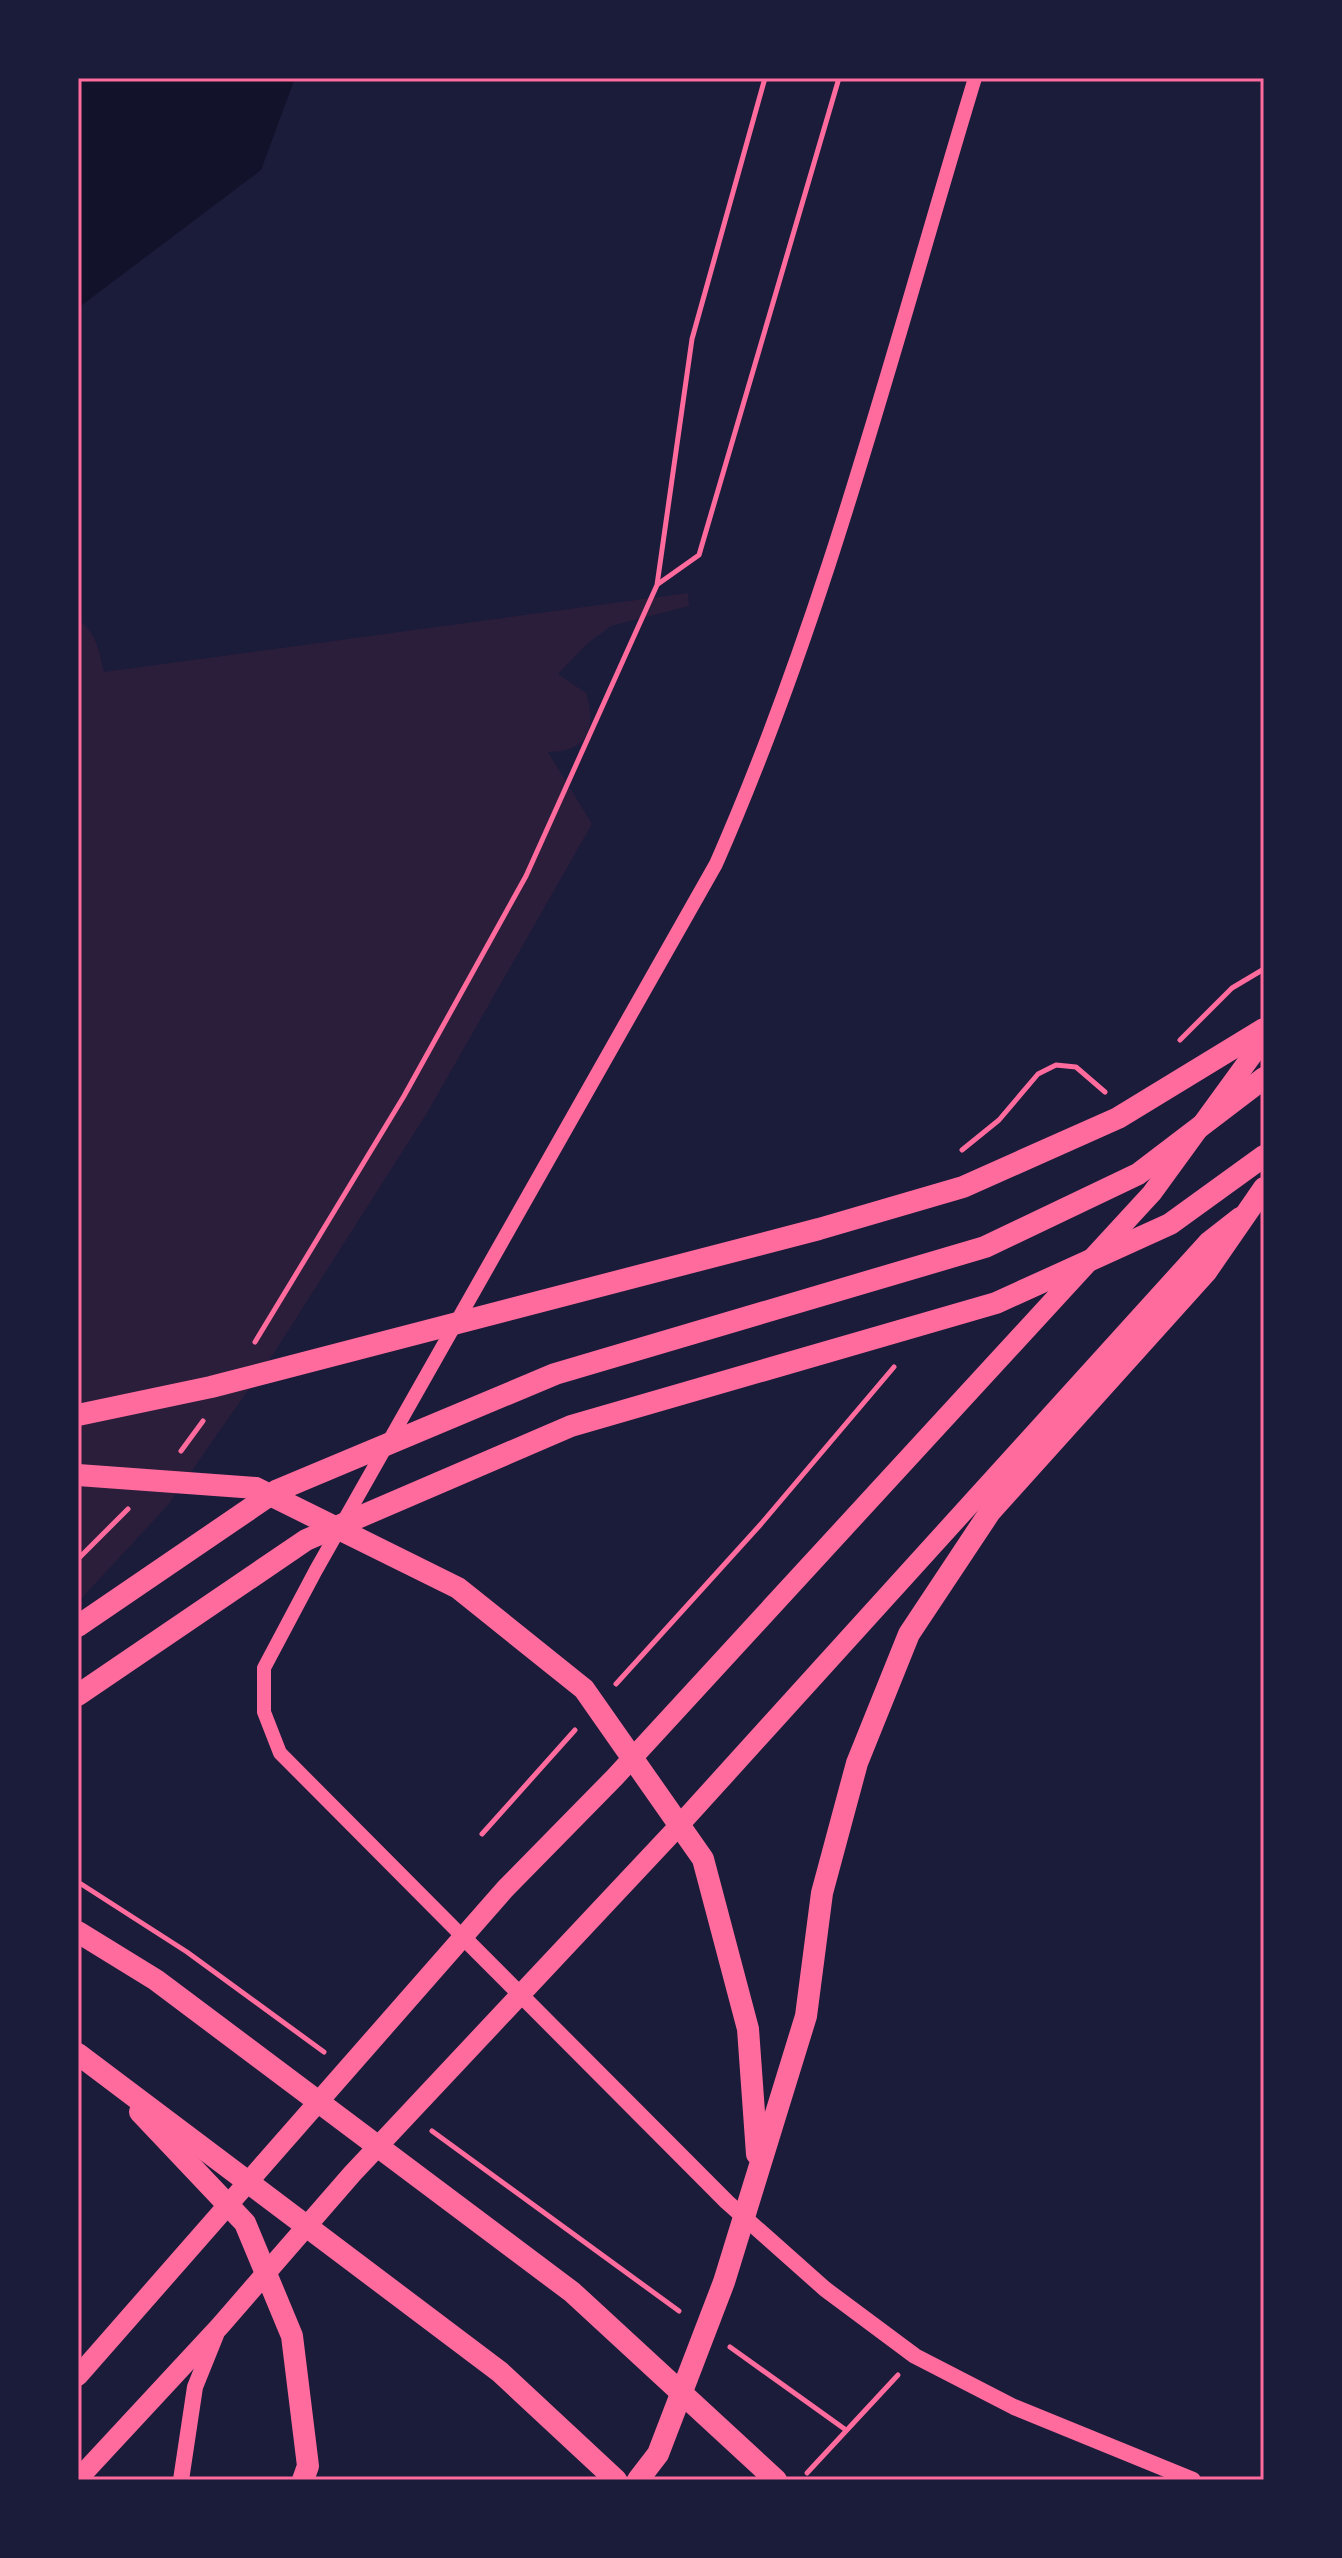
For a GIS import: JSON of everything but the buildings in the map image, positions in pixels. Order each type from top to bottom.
[{"type":"highway","points":[[78,1415],[211,1387],[819,1229],[963,1187],[1118,1118],[1264,1029]]},
{"type":"highway","points":[[78,1626],[276,1491],[555,1374],[985,1247],[1138,1174],[1264,1078]]},
{"type":"highway","points":[[78,1695],[306,1540],[571,1426],[996,1303],[1170,1224],[1264,1156]]},
{"type":"highway","points":[[638,2480],[658,2454],[724,2282],[806,2016],[822,1893],[857,1763],[909,1634],[990,1512],[1206,1272],[1264,1188]]},
{"type":"highway","points":[[78,1475],[256,1488],[458,1588],[584,1689],[703,1859],[748,2029],[757,2168]]},
{"type":"highway","points":[[78,1932],[156,1980],[572,2292],[776,2480]]},
{"type":"highway","points":[[87,2060],[245,2223],[292,2336],[308,2466],[303,2480]]},
{"type":"highway","points":[[87,2060],[500,2372],[616,2480]]},
{"type":"main road","points":[[78,2376],[462,1936],[615,1777],[1152,1193],[1264,1039]]},
{"type":"main road","points":[[78,2479],[220,2326],[352,2174],[674,1831],[1208,1242],[1264,1198]]},
{"type":"main road","points":[[462,1936],[727,2202],[825,2289],[915,2356],[1014,2407],[1193,2480]]},
{"type":"main road","points":[[181,2480],[195,2387],[220,2326]]},
{"type":"street","points":[[462,1936],[280,1753],[264,1712],[264,1668],[316,1570],[716,864],[761,759],[817,601],[975,78]]},
{"type":"path","points":[[249,1351],[404,1096],[526,876],[657,585],[692,339],[765,78]]},
{"type":"path","points":[[657,585],[699,555],[839,78]]},
{"type":"path","points":[[1170,1051],[1232,988],[1264,969]]},
{"type":"path","points":[[959,1152],[999,1120],[1038,1074],[1056,1065],[1076,1067],[1108,1094]]},
{"type":"path","points":[[252,1342],[268,1338]]},
{"type":"path","points":[[606,1696],[761,1524],[904,1355]]},
{"type":"path","points":[[178,1455],[210,1411]]},
{"type":"path","points":[[78,1559],[131,1506]]},
{"type":"path","points":[[482,1834],[585,1719]]},
{"type":"path","points":[[78,1882],[187,1952],[326,2054]]},
{"type":"path","points":[[427,2128],[681,2312]]},
{"type":"path","points":[[719,2339],[846,2430]]},
{"type":"path","points":[[801,2480],[915,2356]]},
{"type":"shaded area","points":[[78,78],[295,78],[261,170],[78,308]]},
{"type":"shaded area","points":[[688,593],[689,606],[611,626],[588,643],[558,674],[586,693],[589,728],[586,736],[572,748],[548,752],[592,824],[427,1113],[274,1353],[168,1505],[78,1602],[78,620],[93,637],[104,672]]}]
